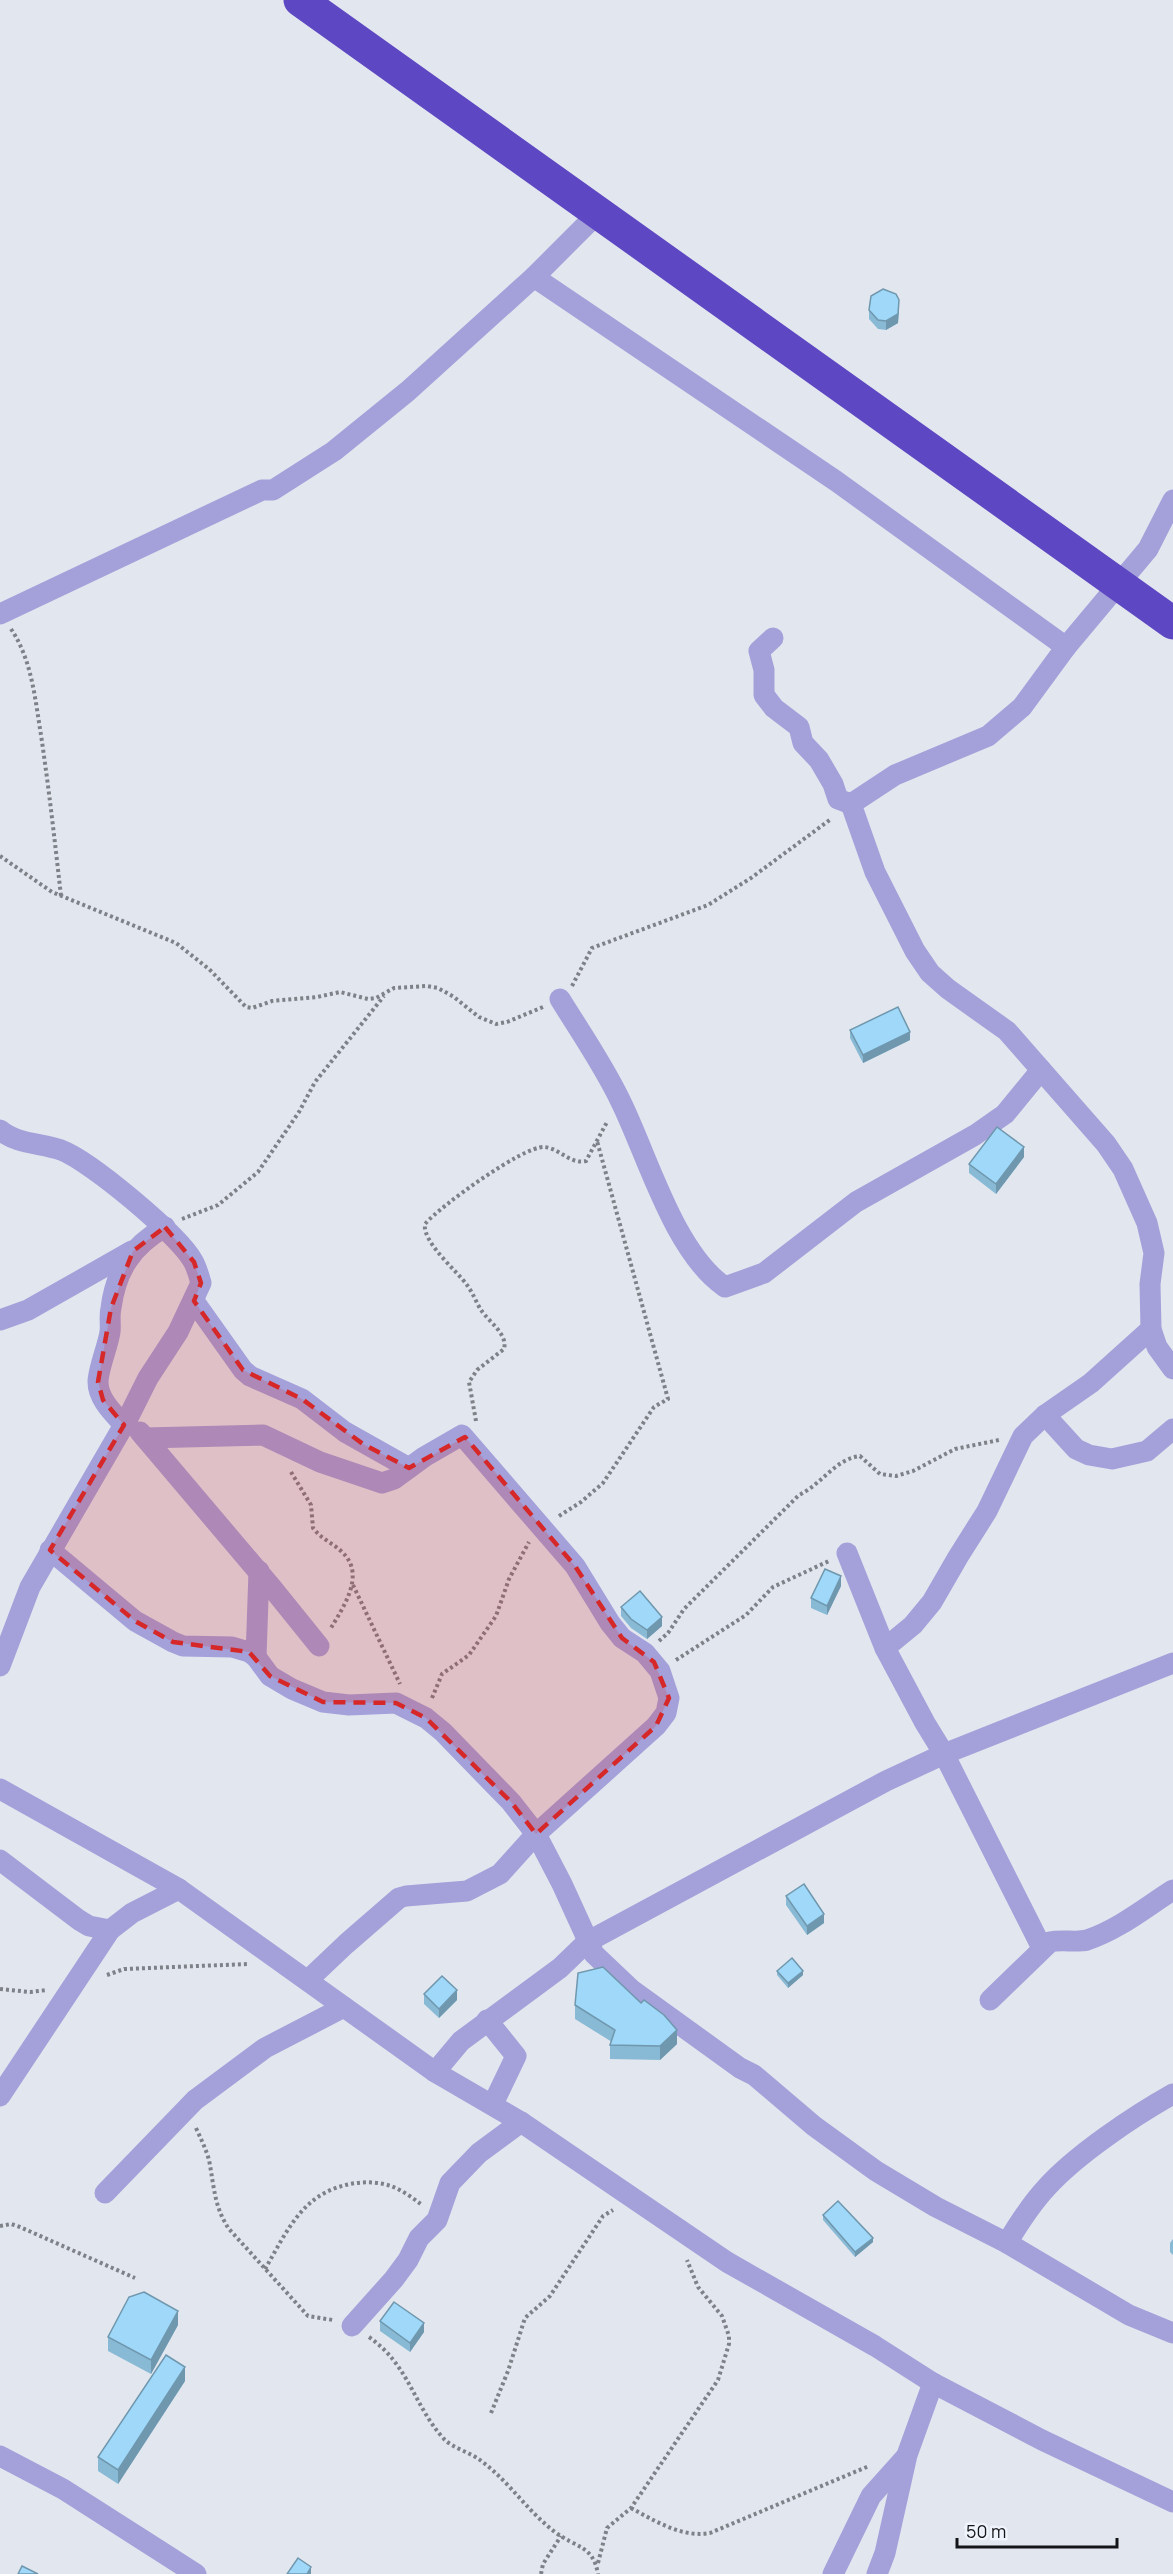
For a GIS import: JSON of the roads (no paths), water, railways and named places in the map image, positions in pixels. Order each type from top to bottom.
[{"type":"highway","points":[[300,0],[1173,623]]},
{"type":"street","points":[[0,614],[262,490],[273,490],[326,457],[408,391],[534,277],[598,213]]},
{"type":"street","points":[[534,277],[836,481],[1066,647]]},
{"type":"street","points":[[851,804],[895,775],[988,736],[1022,707],[1066,647],[1148,549],[1173,500]]},
{"type":"street","points":[[773,638],[759,651],[764,670],[764,695],[774,708],[799,727],[803,742],[819,760],[833,784],[838,799],[851,804],[875,872],[915,951],[930,973],[948,989],[1007,1031],[1123,1169],[1148,1223],[1154,1253],[1149,1284],[1151,1329],[1157,1347],[1173,1369]]},
{"type":"street","points":[[560,999],[620,1099],[669,1211],[709,1276],[725,1287],[764,1273],[856,1202],[928,1162],[1005,1114],[1041,1070]]},
{"type":"street","points":[[0,1130],[11,1137],[60,1150],[83,1161],[165,1227],[194,1262],[201,1283],[178,1332],[148,1378],[126,1421],[30,1587],[0,1666]]},
{"type":"street","points":[[165,1227],[146,1237],[133,1251],[122,1270],[111,1308],[110,1330],[98,1382],[103,1400],[145,1438],[319,1646]]},
{"type":"street","points":[[0,1320],[28,1310],[133,1251]]},
{"type":"street","points":[[194,1301],[243,1370],[250,1376],[302,1400],[345,1432],[409,1468]]},
{"type":"street","points":[[885,1648],[913,1625],[932,1602],[987,1511],[1023,1436],[1045,1415],[1091,1383],[1151,1329]]},
{"type":"street","points":[[1045,1415],[1076,1449],[1089,1455],[1112,1460],[1147,1451],[1173,1429]]},
{"type":"street","points":[[145,1438],[255,1434],[270,1437],[346,1472],[382,1483],[391,1480],[460,1435],[465,1437],[575,1566],[610,1623],[622,1638],[645,1653],[660,1671],[669,1698],[666,1713],[656,1726],[536,1834],[507,1868],[471,1890],[454,1894],[399,1898],[308,1980]]},
{"type":"street","points":[[50,1550],[135,1621],[173,1642],[193,1647],[232,1647],[249,1652],[256,1657],[270,1676],[292,1689],[323,1702],[349,1705],[396,1703],[421,1715],[443,1732],[511,1802],[536,1834],[594,1954],[632,1990],[754,2076],[814,2126],[876,2171],[936,2207],[1007,2243],[1129,2315],[1173,2333]]},
{"type":"street","points":[[846,1553],[885,1648],[944,1754],[1042,1947]]},
{"type":"street","points":[[256,1657],[259,1572]]},
{"type":"street","points":[[435,2072],[461,2041],[560,1968],[587,1942],[886,1781],[944,1754],[1173,1663]]},
{"type":"street","points":[[0,1789],[179,1889],[435,2072],[521,2122],[675,2229],[933,2383],[1042,2440],[1173,2502]]},
{"type":"street","points":[[0,1860],[79,1920],[89,1926],[110,1930]]},
{"type":"street","points":[[0,2096],[110,1930],[132,1913],[179,1889]]},
{"type":"street","points":[[990,2000],[1042,1947],[1050,1942],[1085,1941],[1110,1931],[1173,1890]]},
{"type":"street","points":[[105,2193],[202,2095],[265,2048],[344,2007]]},
{"type":"street","points":[[487,2020],[516,2056],[493,2104]]},
{"type":"street","points":[[1007,2243],[1031,2205],[1048,2185],[1072,2164],[1138,2115],[1173,2094]]},
{"type":"street","points":[[352,2326],[394,2279],[408,2260],[419,2238],[433,2225],[450,2183],[479,2153],[521,2122]]},
{"type":"street","points":[[877,2574],[885,2553],[907,2455],[933,2383]]},
{"type":"street","points":[[833,2574],[871,2496],[907,2455]]},
{"type":"street","points":[[0,2456],[63,2488],[196,2574]]}]
